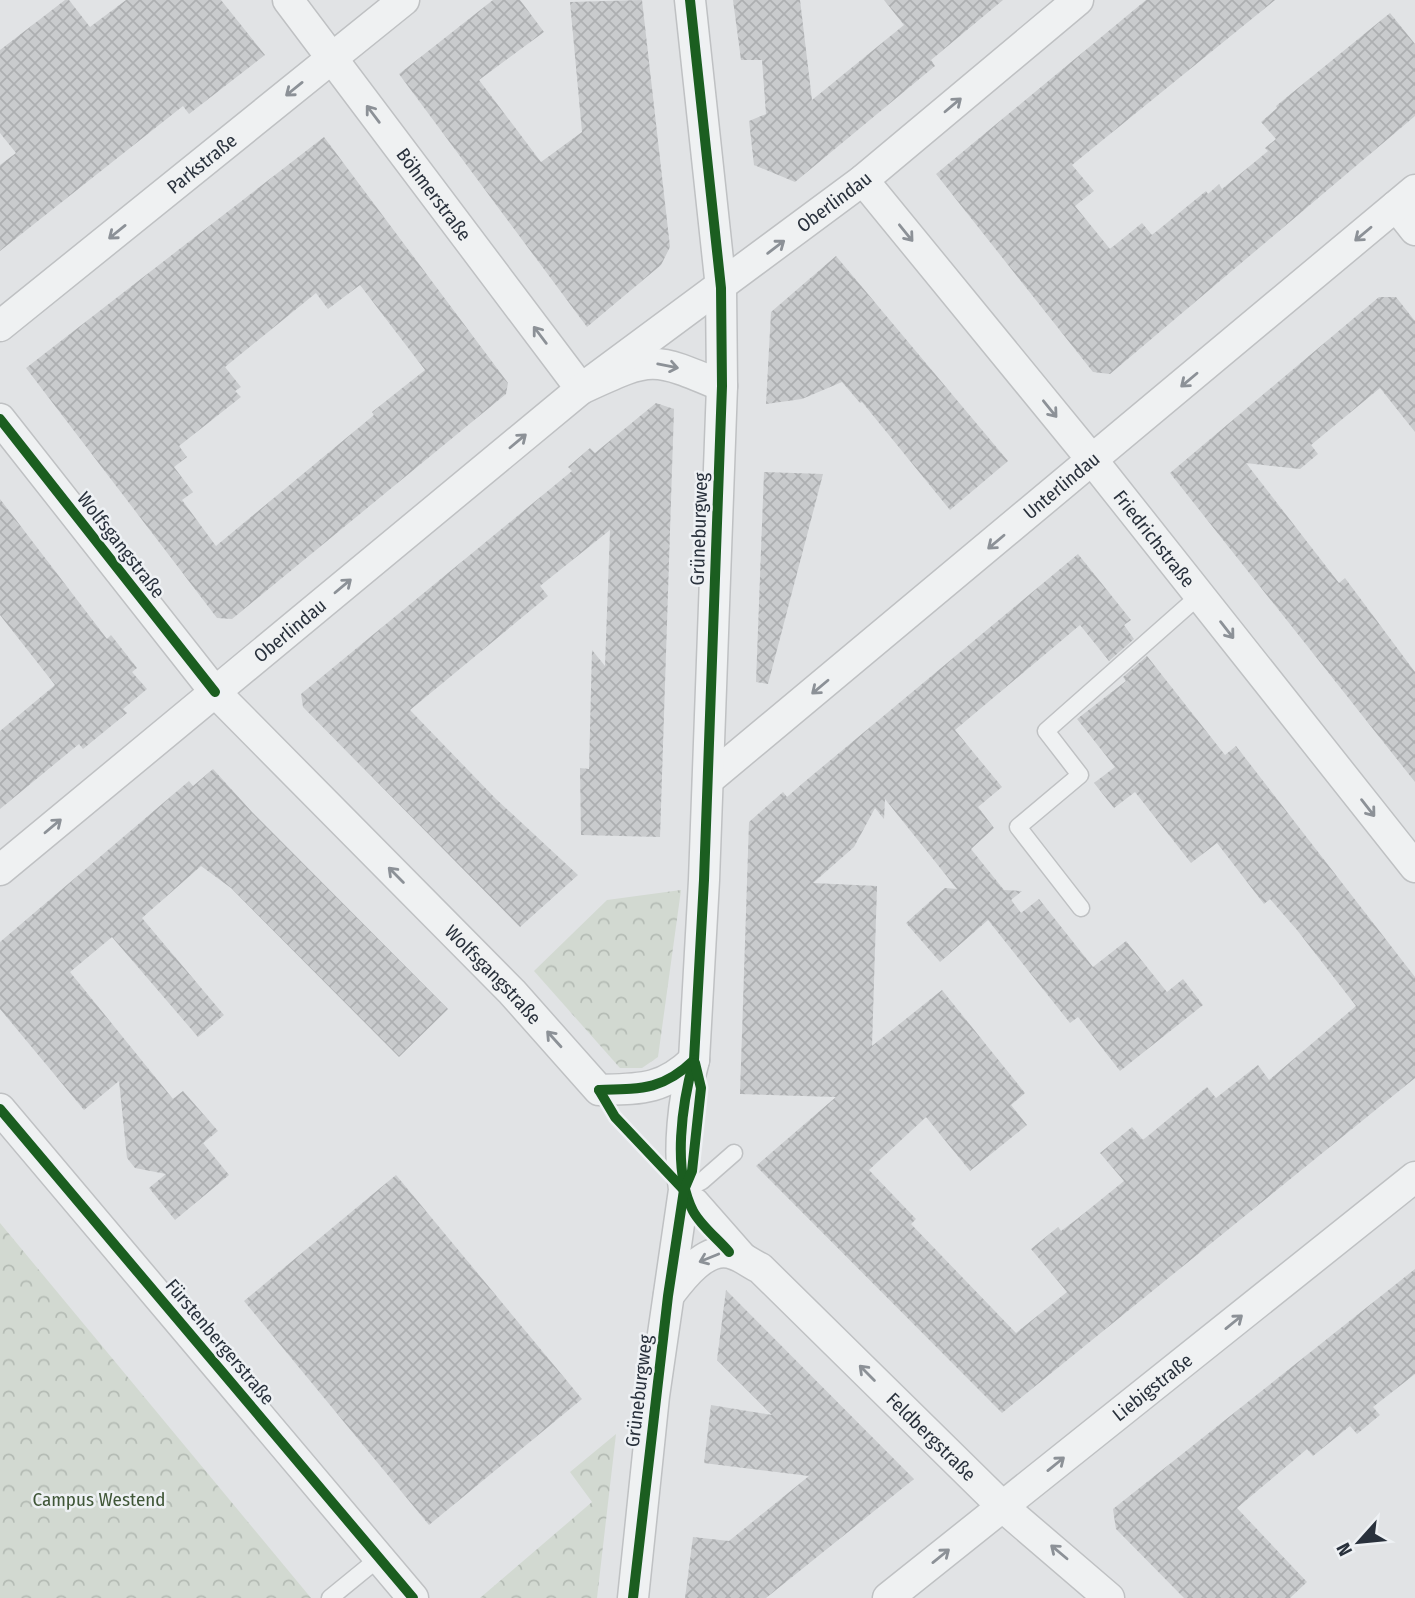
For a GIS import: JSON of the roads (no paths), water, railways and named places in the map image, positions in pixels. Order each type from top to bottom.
[{"type":"street","name":"Böhmerstraße","points":[[288,0],[581,389]]},
{"type":"street","name":"Parkstraße","points":[[0,326],[404,0]]},
{"type":"street","name":"Grüneburgweg","points":[[633,1598],[668,1296],[684,1190],[681,1167],[687,1087],[694,1060],[708,780],[722,386],[721,288],[690,0]]},
{"type":"street","name":"Oberlindau","points":[[0,870],[581,389],[721,288],[863,180],[1078,0]]},
{"type":"street","name":"Friedrichstraße","points":[[863,180],[1093,461],[1415,867]]},
{"type":"street","name":"Unterlindau","points":[[708,780],[1406,198]]},
{"type":"street","points":[[1406,198],[1415,230]]},
{"type":"street","name":"Oberlindau","points":[[581,389],[637,364],[668,363],[722,386]]},
{"type":"street","name":"Wolfsgangstraße","points":[[0,419],[215,692],[512,992],[599,1090],[646,1089],[676,1078],[694,1060]]},
{"type":"street","name":"Fürstenbergerstraße","points":[[0,1109],[413,1598]]},
{"type":"street","name":"Liebigstraße","points":[[888,1598],[1415,1177]]},
{"type":"street","name":"Feldbergstraße","points":[[668,1296],[685,1274],[714,1255],[729,1252],[760,1268],[1003,1507],[1109,1598]]},
{"type":"lane","points":[[1081,908],[1017,827],[1080,775],[1046,731],[1200,595]]},
{"type":"lane","points":[[684,1190],[702,1181],[734,1153]]},
{"type":"lane","name":"Feldbergstraße","points":[[684,1190],[699,1198],[760,1268]]},
{"type":"lane","points":[[330,1598],[379,1559]]},
{"type":"park label","name":"Campus Westend","points":[[99,1499]]}]
